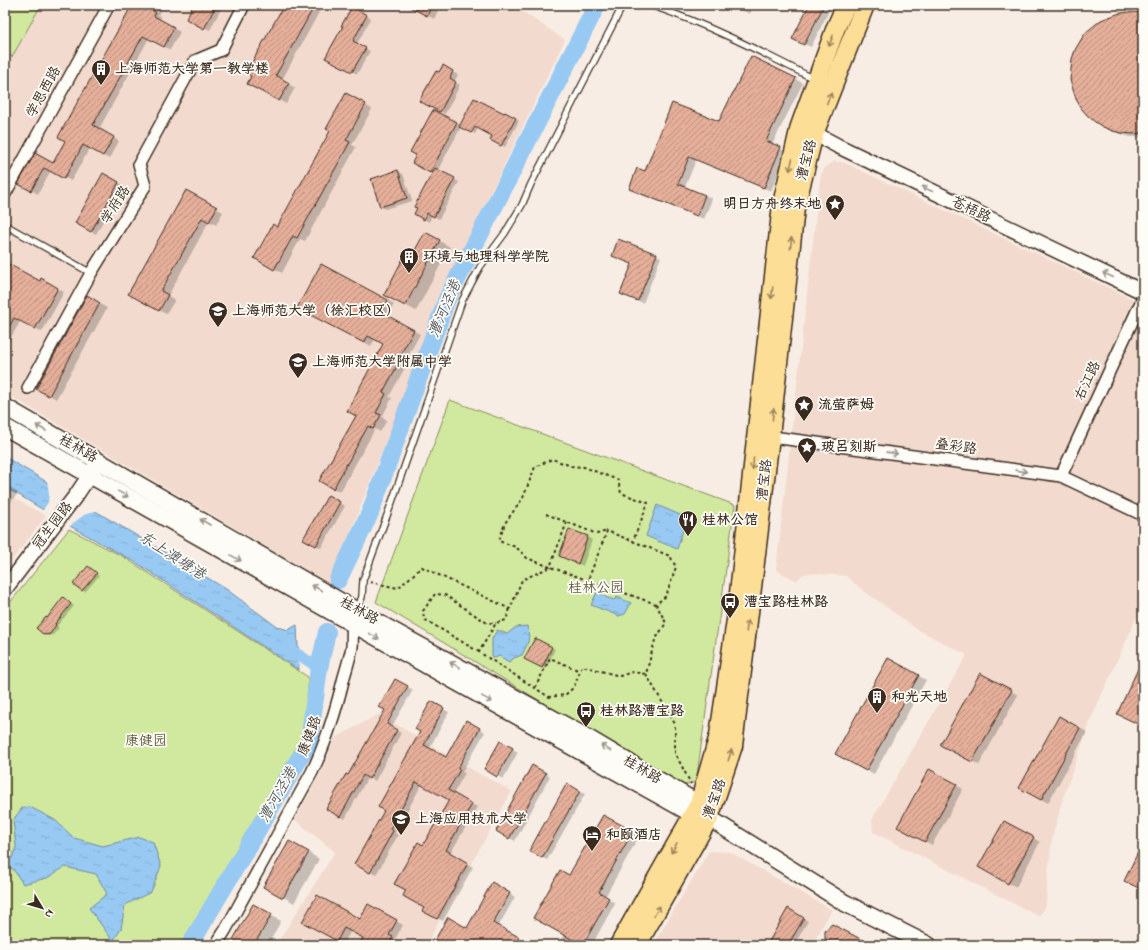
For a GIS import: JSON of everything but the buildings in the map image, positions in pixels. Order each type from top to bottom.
[{"type":"main road","name":"漕宝路","points":[[637,945],[733,746],[763,435],[795,208],[807,130],[817,80],[836,27],[846,5]]},
{"type":"main road","name":"漕宝路","points":[[807,130],[865,5]]},
{"type":"main road","name":"桂林路","points":[[5,407],[99,461],[355,617]]},
{"type":"main road","name":"桂林路","points":[[5,427],[89,475],[355,617],[581,734],[845,903],[928,945]]},
{"type":"main road","name":"漕宝路","points":[[619,945],[701,812]]},
{"type":"street","name":"学思西路","points":[[5,194],[109,5]]},
{"type":"street","name":"学府路","points":[[28,388],[91,273],[145,186],[139,164],[195,61],[221,50],[244,5]]},
{"type":"street","name":"苍梧路","points":[[807,130],[1143,292]]},
{"type":"street","name":"右江路","points":[[1061,476],[1143,298]]},
{"type":"street","name":"叠彩路","points":[[763,435],[1061,476],[1143,516]]},
{"type":"street","name":"冠生园路","points":[[5,589],[99,461]]},
{"type":"street","name":"康健路","points":[[216,945],[322,752],[330,730],[352,646],[355,617]]},
{"type":"lane","points":[[355,617],[362,597],[363,580],[462,302],[480,267],[505,233],[522,205],[531,184],[623,5]]},
{"type":"lane","points":[[650,5],[671,12],[747,44],[817,80]]},
{"type":"lane","points":[[5,225],[91,273]]},
{"type":"path","points":[[632,541],[648,502],[621,493],[618,480],[584,467],[571,466],[552,460],[535,467],[523,498],[505,523],[499,541],[516,547],[527,558],[656,604],[666,623],[655,640],[646,674],[675,724],[674,753],[692,787]]},
{"type":"path","points":[[546,514],[597,534],[607,531],[670,556],[676,567],[666,596],[656,604]]},
{"type":"path","points":[[567,522],[550,567],[522,580],[506,620],[496,623],[487,623],[445,595],[435,594],[423,611],[424,619],[549,697],[565,695],[574,687],[582,666],[620,676],[632,672],[646,674]]},
{"type":"path","points":[[588,580],[607,531]]},
{"type":"path","points":[[363,580],[379,585],[398,588],[422,568],[510,609]]},
{"type":"path","points":[[479,652],[496,623]]},
{"type":"path","points":[[535,688],[550,658],[580,671]]},
{"type":"shaded area","name":"上海师范大学（徐汇校区）","points":[[5,5],[525,5],[522,11],[565,40],[456,264],[330,584],[5,393]]},
{"type":"shaded area","points":[[835,161],[845,163],[1143,304],[1143,603],[1091,719],[1062,801],[1052,839],[1046,904],[1044,910],[1038,916],[873,832],[872,820],[967,655],[917,629],[861,589],[846,576],[807,573],[802,575],[797,581],[776,570],[820,179],[826,166]]},
{"type":"shaded area","points":[[5,493],[46,516],[5,569]]},
{"type":"shaded area","name":"上海应用技术大学","points":[[379,714],[476,772],[512,791],[426,945],[276,945],[335,852],[295,820],[323,768],[335,738]]},
{"type":"shaded area","points":[[709,851],[730,852],[832,910],[812,945],[653,945]]},
{"type":"green space","points":[[5,5],[41,5],[12,57],[5,53]]},
{"type":"green space","name":"桂林公园","points":[[450,400],[735,505],[696,782],[681,786],[376,602]]},
{"type":"green space","name":"康健园","points":[[69,529],[124,557],[308,677],[309,742],[190,945],[5,945],[5,609]]},
{"type":"water","points":[[5,457],[226,589],[276,626],[288,630],[297,625],[299,670],[135,562],[5,488]]},
{"type":"water","points":[[657,505],[687,518],[677,549],[646,536]]},
{"type":"water","points":[[598,590],[605,597],[614,600],[617,597],[631,603],[625,614],[619,616],[591,605]]},
{"type":"water","points":[[527,626],[529,634],[528,641],[522,655],[509,662],[499,656],[495,658],[492,656],[492,639],[497,630],[507,634],[516,627]]},
{"type":"water","points":[[30,807],[55,820],[74,838],[103,846],[139,837],[153,842],[161,866],[151,892],[125,905],[121,929],[113,941],[89,908],[107,894],[96,874],[65,867],[47,878],[23,884],[13,869],[5,865],[5,857],[12,858],[16,847],[13,820],[22,808]]},
{"type":"pier","points":[[47,480],[100,511],[95,511],[84,515],[69,528],[42,512],[48,502],[49,494]]},
{"type":"waterway","name":"漕河泾港","points":[[338,580],[370,513],[447,299],[597,5]]},
{"type":"waterway","name":"漕河泾港","points":[[190,945],[309,742],[319,668],[327,632]]},
{"type":"waterway","name":"东上澳塘港","points":[[287,647],[319,668]]},
{"type":"place","name":"上海师范大学第一教学楼","points":[[101,86]]},
{"type":"place","name":"明日方舟终末地","points":[[835,221]]},
{"type":"place","name":"环境与地理科学学院","points":[[409,274]]},
{"type":"place","name":"上海师范大学（徐汇校区）","points":[[218,328]]},
{"type":"place","name":"上海师范大学附属中学","points":[[298,379]]},
{"type":"place","name":"流萤萨姆","points":[[804,422]]},
{"type":"place","name":"玻吕刻斯","points":[[807,464]]},
{"type":"place","name":"桂林公馆","points":[[688,537]]},
{"type":"place","name":"漕宝路桂林路","points":[[730,619]]},
{"type":"place","name":"和光天地","points":[[877,714]]},
{"type":"place","name":"桂林路漕宝路","points":[[586,728]]},
{"type":"place","name":"上海应用技术大学","points":[[401,836]]},
{"type":"place","name":"和颐酒店","points":[[592,852]]}]
